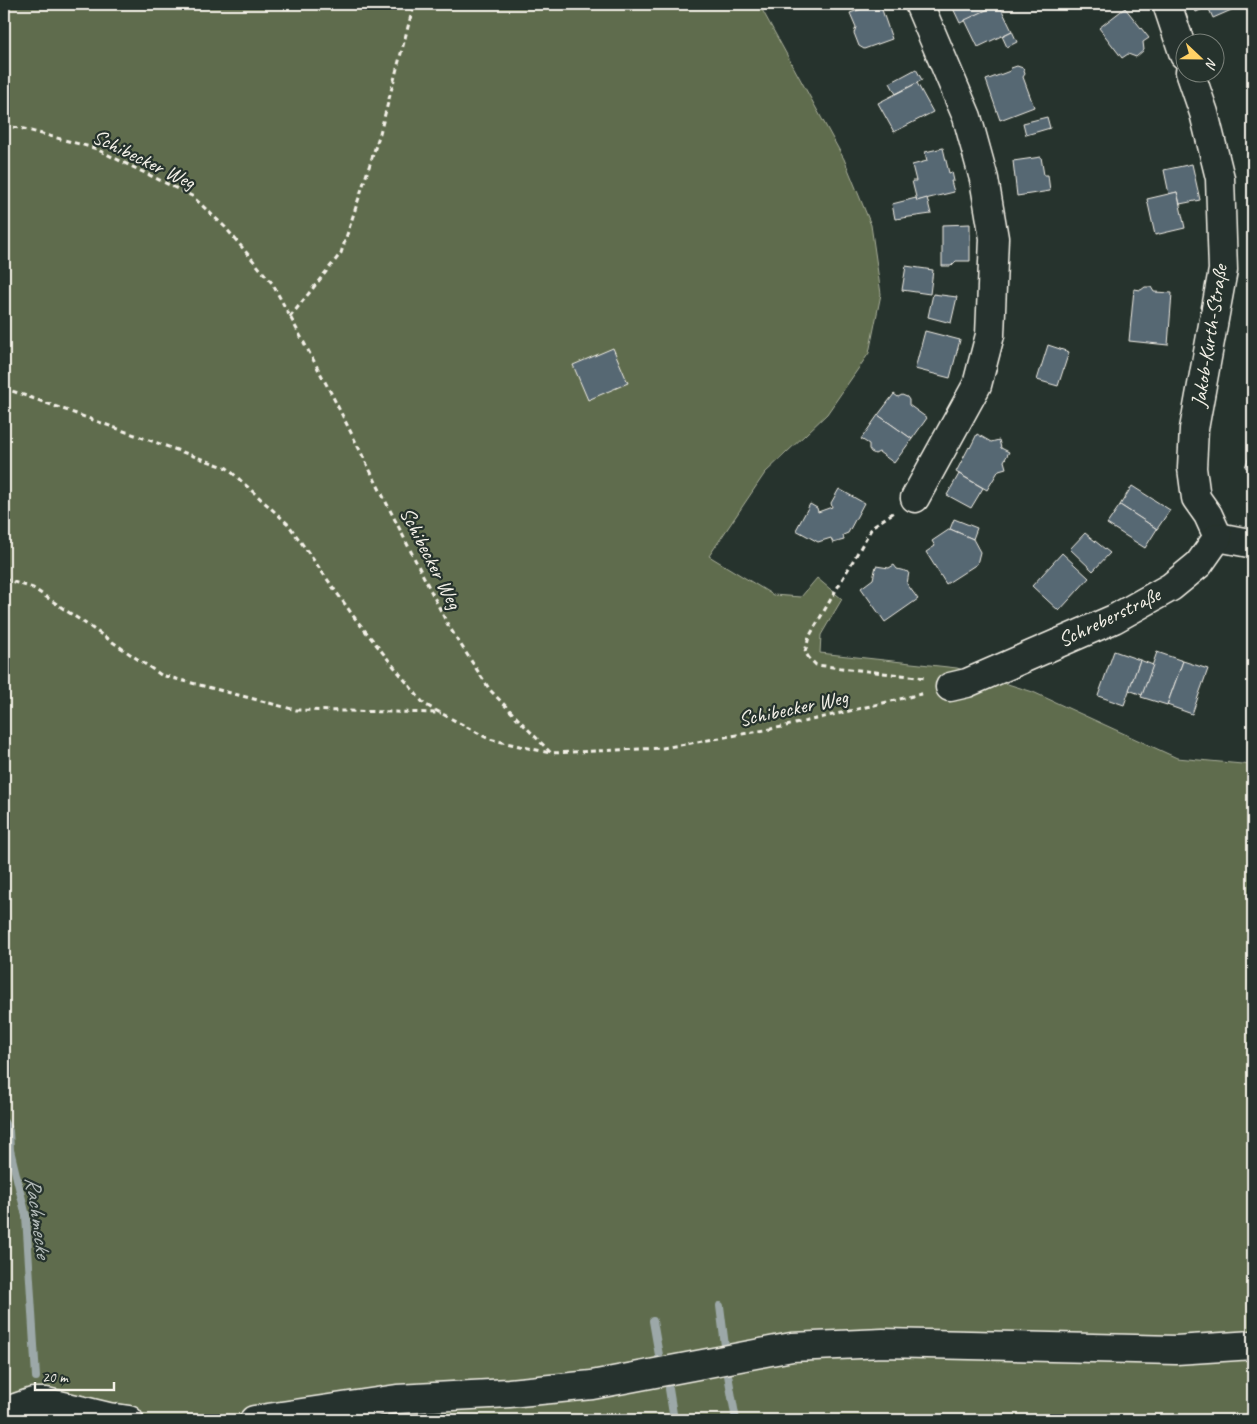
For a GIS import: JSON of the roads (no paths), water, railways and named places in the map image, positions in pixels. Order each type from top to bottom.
[{"type":"street","points":[[915,498],[977,385],[990,335],[994,238],[984,180],[967,118],[919,4]]},
{"type":"street","points":[[1167,4],[1176,32]]},
{"type":"street","name":"Jakob-Kurth-Straße","points":[[1193,82],[1204,113],[1220,178],[1223,270],[1194,428],[1192,468],[1196,498],[1208,516],[1218,537]]},
{"type":"street","points":[[1218,537],[1253,543]]},
{"type":"street","name":"Schreberstraße","points":[[958,685],[1114,619],[1171,586],[1199,564],[1218,537]]},
{"type":"street","points":[[254,1420],[397,1399],[509,1393],[592,1385],[792,1347],[883,1343],[1176,1350],[1253,1345]]},
{"type":"street","points":[[4,1412],[33,1402],[47,1402],[129,1420]]},
{"type":"waterway","name":"Rachmecke","points":[[4,1122],[9,1131],[10,1150],[26,1216],[36,1377]]},
{"type":"waterway","points":[[720,1306],[725,1346]]},
{"type":"waterway","points":[[653,1321],[660,1361]]},
{"type":"waterway","points":[[728,1375],[736,1420]]},
{"type":"waterway","points":[[669,1389],[674,1420]]}]
